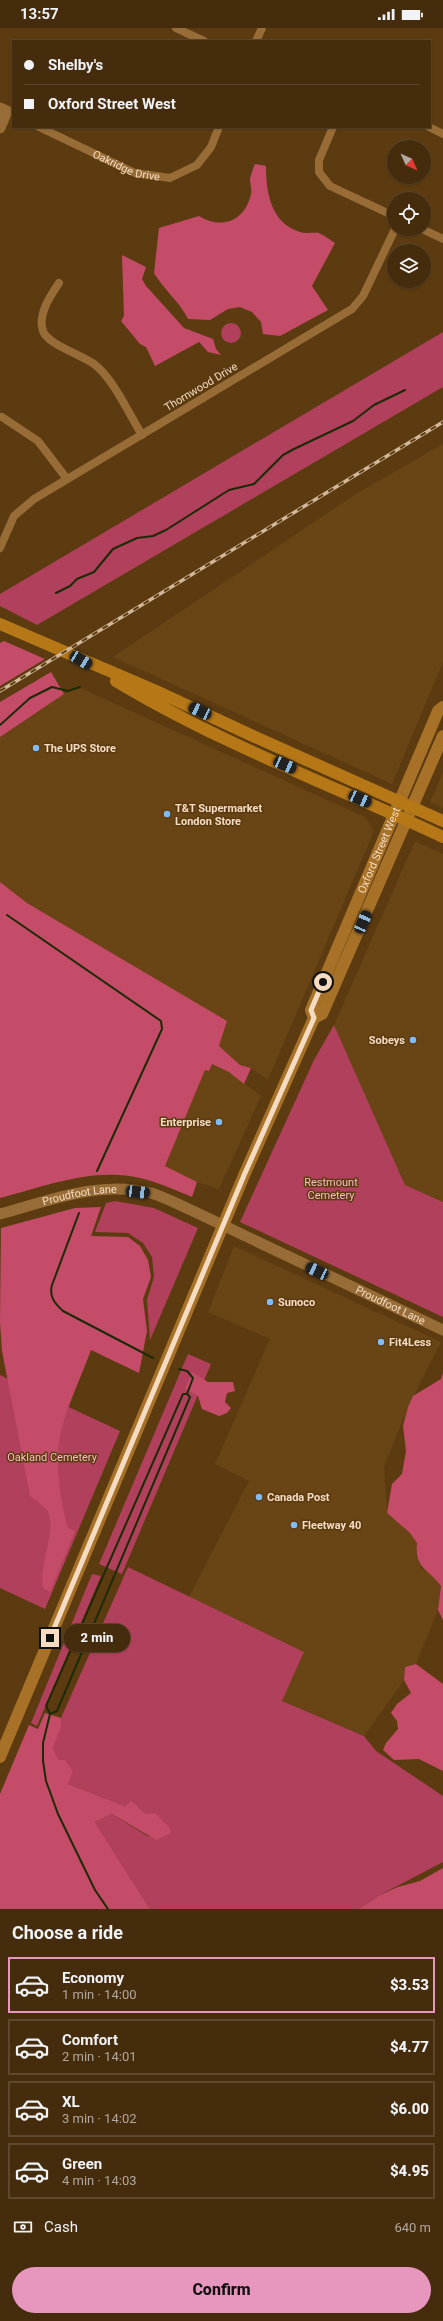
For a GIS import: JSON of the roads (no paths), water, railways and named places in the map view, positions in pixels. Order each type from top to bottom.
[{"type":"main road","points":[[0,624],[156,691],[254,737],[413,806],[443,821]]},
{"type":"main road","points":[[81,660],[151,702],[249,749],[443,836]]},
{"type":"main road","name":"Oxford Street West","points":[[314,1018],[311,1010],[438,711],[443,707]]},
{"type":"main road","name":"Oxford Street West","points":[[0,1757],[223,1226],[314,1018],[322,1014],[443,736]]},
{"type":"street","points":[[176,28],[202,40]]},
{"type":"street","points":[[256,40],[262,28]]},
{"type":"street","points":[[0,128],[7,111]]},
{"type":"street","name":"Oakridge Drive","points":[[42,128],[135,173],[170,178],[197,165],[211,147],[219,128]]},
{"type":"street","points":[[333,128],[319,160],[319,172],[330,186],[387,213]]},
{"type":"street","points":[[431,128],[443,134]]},
{"type":"street","points":[[431,233],[443,238]]},
{"type":"street","name":"Thornwood Drive","points":[[0,548],[2,536],[14,516],[34,499],[352,309],[363,296],[392,236]]},
{"type":"street","points":[[59,283],[46,304],[42,320],[43,331],[49,340],[79,354],[96,365],[110,382],[142,435]]},
{"type":"street","points":[[2,417],[38,441],[67,479]]},
{"type":"street","name":"Proudfoot Lane","points":[[0,1214],[69,1195],[111,1188],[151,1193],[443,1330]]},
{"type":"waterway","points":[[56,593],[70,586],[77,579],[94,572],[113,549],[137,538],[153,536],[166,530],[229,490],[254,484],[283,455],[353,421],[374,405],[405,390]]},
{"type":"waterway","points":[[0,725],[30,698],[52,687],[68,691],[80,687]]},
{"type":"waterway","points":[[7,915],[161,1021],[162,1029],[97,1171]]},
{"type":"waterway","points":[[79,1213],[52,1285],[51,1293],[53,1299],[63,1311],[153,1358]]},
{"type":"waterway","points":[[108,1909],[95,1890],[58,1814],[46,1781],[43,1761],[43,1743],[50,1714],[46,1706],[183,1394],[187,1394],[193,1378],[187,1371],[179,1369]]},
{"type":"waterway","points":[[50,1714],[57,1711],[190,1397],[187,1394]]},
{"type":"railway","points":[[0,691],[443,422]]},
{"type":"place","name":"The UPS Store","points":[[36,748]]},
{"type":"place","name":"T&T Supermarket London Store","points":[[167,814]]},
{"type":"place","name":"Sobeys","points":[[413,1040]]},
{"type":"place","name":"Enterprise","points":[[219,1122]]},
{"type":"place","name":"Sunoco","points":[[270,1302]]},
{"type":"place","name":"Fit4Less","points":[[381,1342]]},
{"type":"place","name":"Canada Post","points":[[259,1497]]},
{"type":"place","name":"Fleetway 40","points":[[294,1525]]},
{"type":"park label","name":"Restmount Cemetery","points":[[331,1188]]},
{"type":"park label","name":"Oakland Cemetery","points":[[52,1457]]}]
